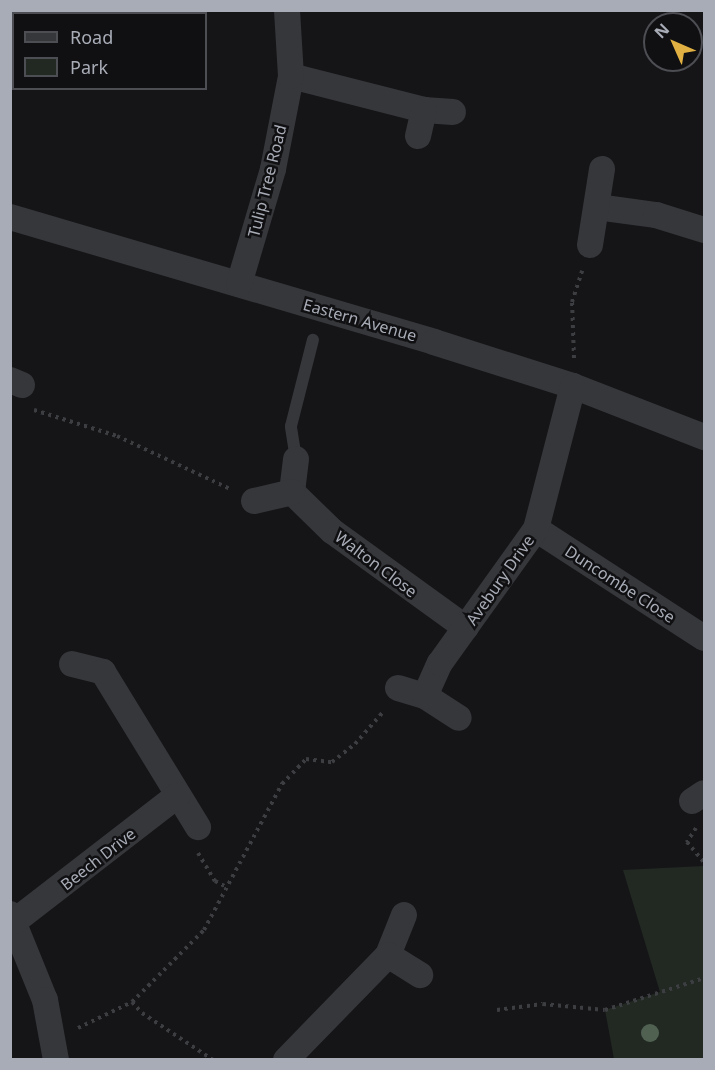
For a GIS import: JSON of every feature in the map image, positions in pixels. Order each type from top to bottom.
[{"type":"street","name":"Tulip Tree Road","points":[[239,284],[273,170],[291,76],[287,10]]},
{"type":"street","points":[[291,76],[424,110],[453,112]]},
{"type":"street","points":[[418,136],[424,110]]},
{"type":"street","points":[[590,245],[602,170]]},
{"type":"street","points":[[597,207],[656,215],[705,230]]},
{"type":"street","name":"Eastern Avenue","points":[[10,217],[573,386],[705,437]]},
{"type":"street","name":"Avebury Drive","points":[[425,696],[440,663],[536,529],[573,386]]},
{"type":"street","points":[[254,501],[292,492],[296,459]]},
{"type":"street","name":"Walton Close","points":[[292,492],[340,538],[466,628]]},
{"type":"street","name":"Duncombe Close","points":[[536,529],[705,638]]},
{"type":"street","points":[[72,664],[103,672],[198,827]]},
{"type":"street","points":[[398,688],[425,696],[459,718]]},
{"type":"street","name":"Beech Drive","points":[[13,917],[178,795]]},
{"type":"street","points":[[286,1059],[388,955],[404,915]]},
{"type":"street","points":[[13,917],[45,1000],[54,1051]]},
{"type":"street","points":[[388,955],[420,975]]},
{"type":"lane","points":[[296,459],[291,426],[313,340]]},
{"type":"path","points":[[573,386],[572,302],[590,245]]},
{"type":"path","points":[[16,382],[22,407],[117,436],[254,501]]},
{"type":"path","points":[[54,1051],[132,1002],[204,930],[282,784],[306,759],[332,762],[355,744],[383,712],[398,688]]},
{"type":"path","points":[[699,804],[687,842],[705,862]]},
{"type":"path","points":[[198,827],[195,848],[215,881],[228,888]]},
{"type":"path","points":[[497,1010],[543,1005],[604,1010],[705,978]]},
{"type":"path","points":[[132,1002],[142,1014],[213,1059]]},
{"type":"green space","points":[[704,866],[704,1059],[614,1059],[605,1010],[660,992],[623,870]]}]
